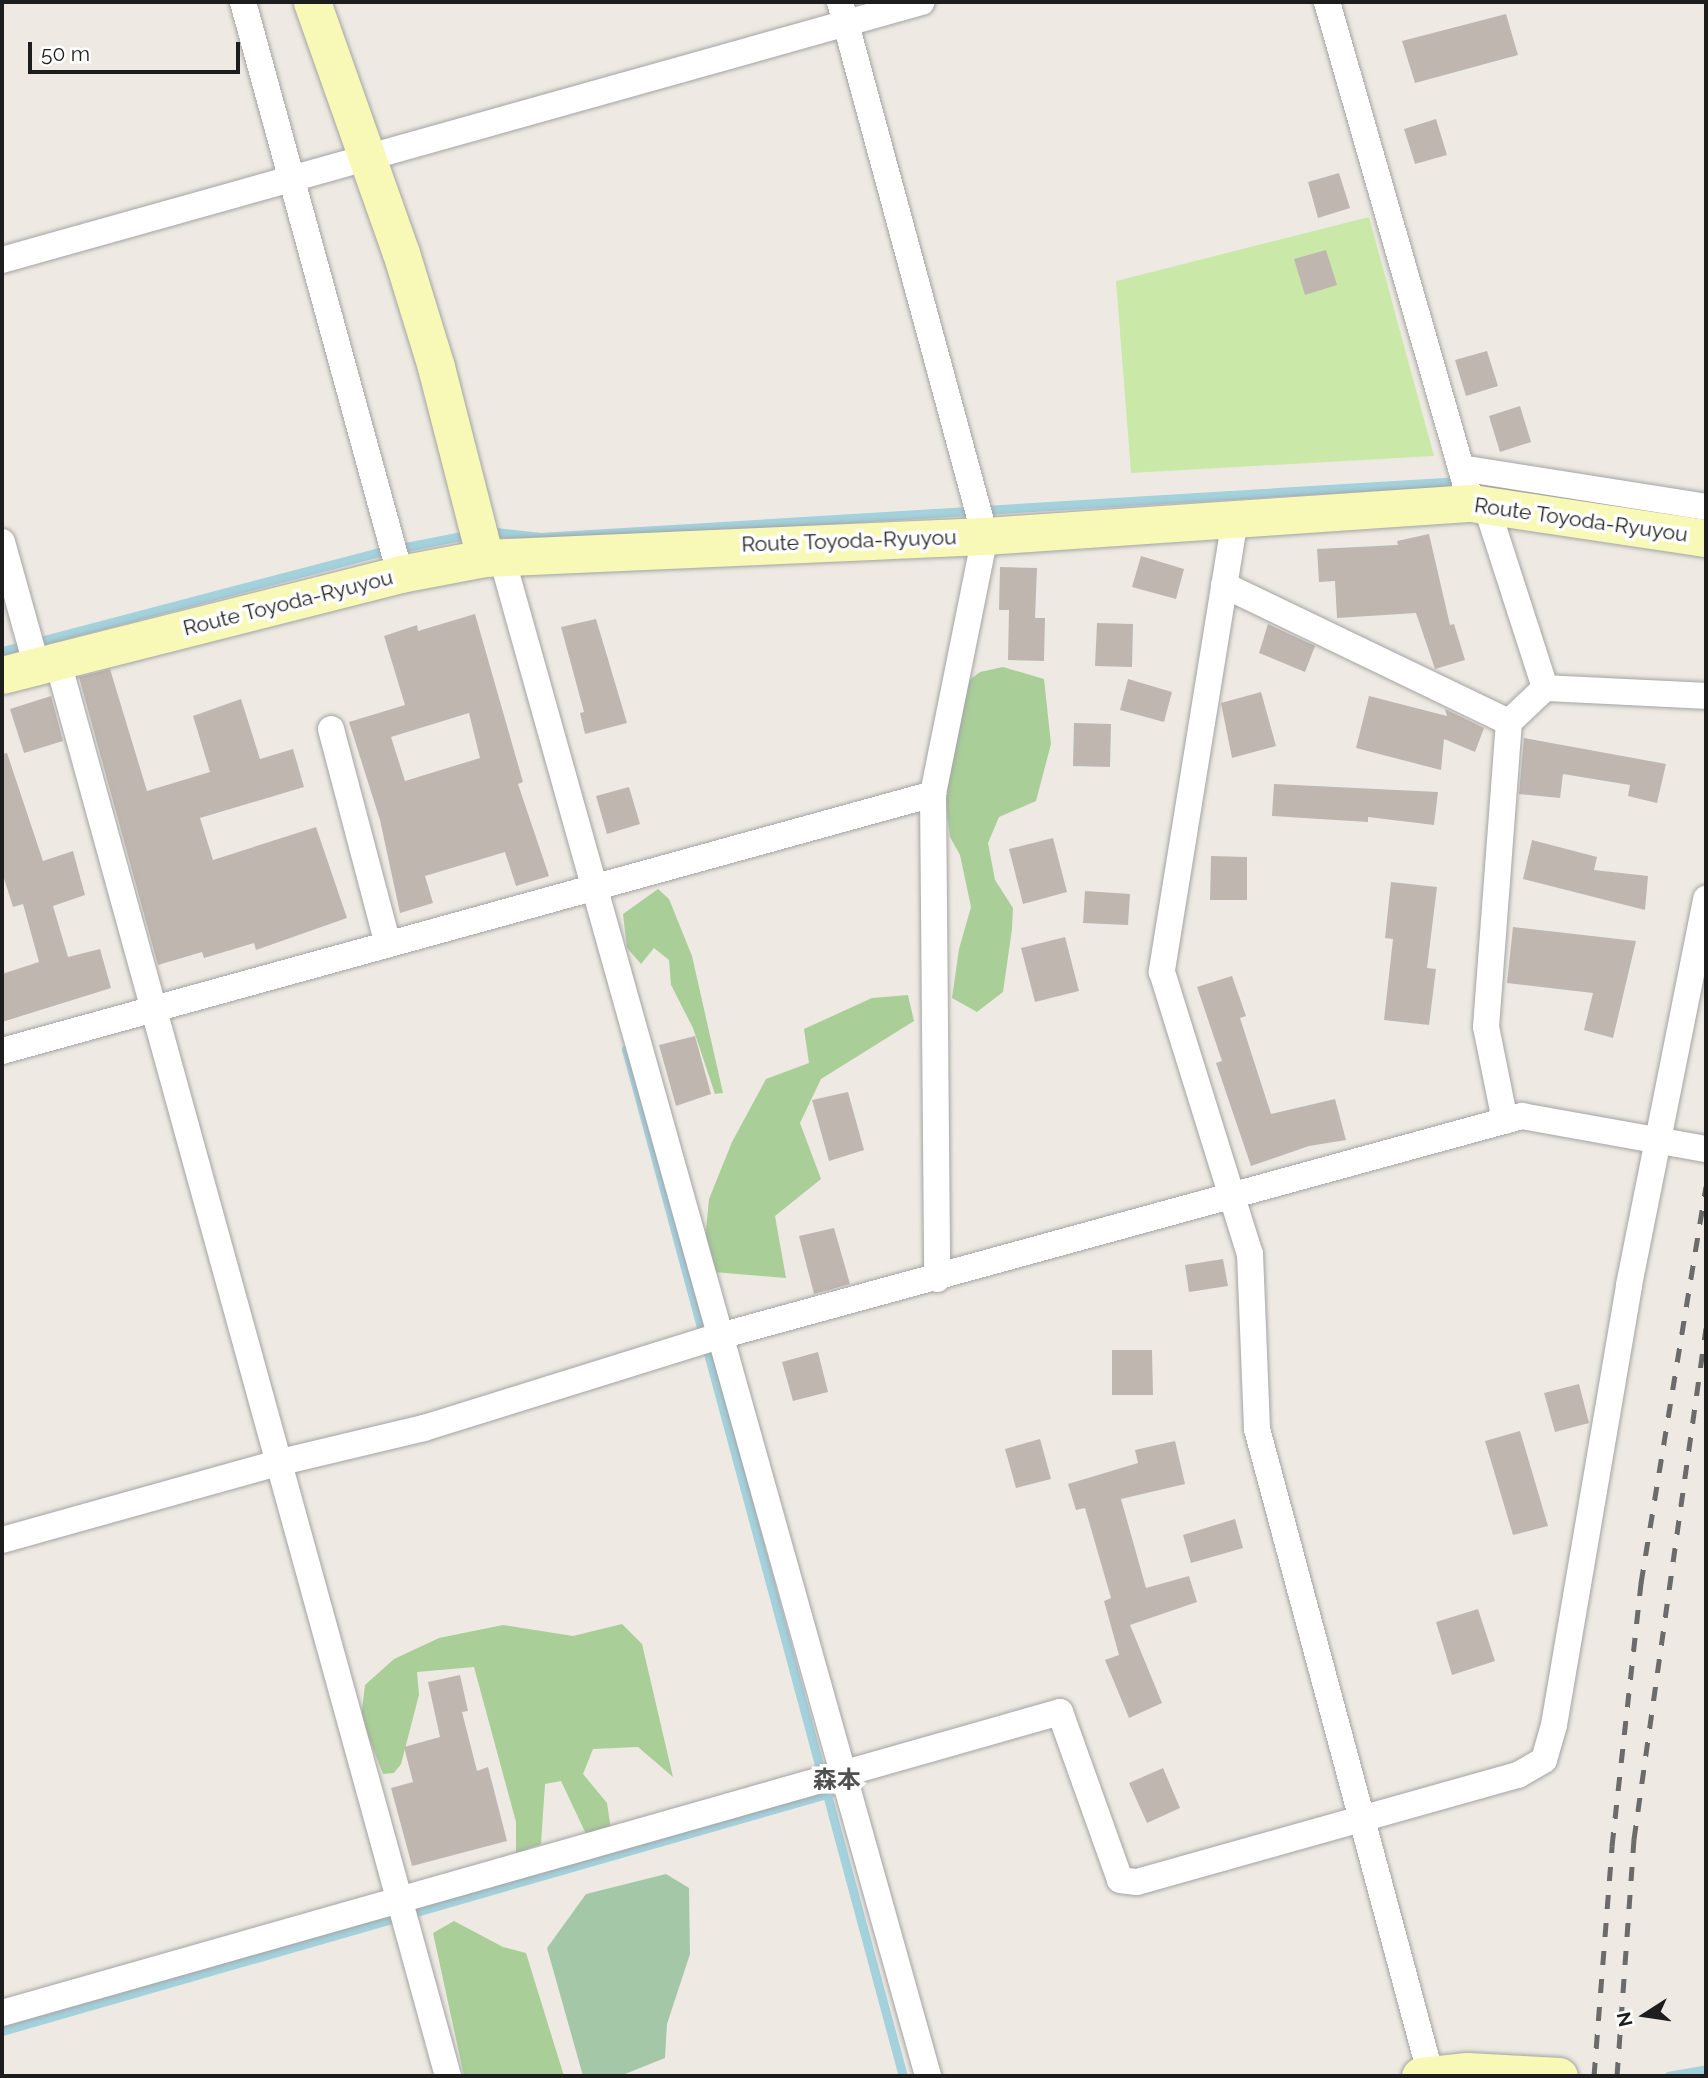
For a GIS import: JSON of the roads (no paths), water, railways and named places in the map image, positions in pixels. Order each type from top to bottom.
[{"type":"main road","points":[[312,2],[370,158],[493,558]]},
{"type":"main road","name":"Route Toyoda-Ryuyou","points":[[2,675],[400,575],[493,558],[985,536],[1479,506],[1706,538]]},
{"type":"main road","points":[[1427,2075],[1559,2076]]},
{"type":"street","points":[[243,2],[400,575]]},
{"type":"street","points":[[2,260],[370,158],[842,12],[922,2]]},
{"type":"street","points":[[1327,2],[1461,468],[1479,506],[1545,688]]},
{"type":"street","points":[[842,12],[985,536],[933,794],[937,1279]]},
{"type":"street","points":[[1461,468],[1706,507]]},
{"type":"street","points":[[1235,519],[1162,972],[1250,1254],[1257,1429],[1362,1819],[1427,2075]]},
{"type":"street","points":[[2,542],[47,665],[155,1008],[278,1463],[403,1900],[449,2076]]},
{"type":"street","points":[[493,558],[595,887],[928,2076]]},
{"type":"street","points":[[1224,585],[1510,722]]},
{"type":"street","points":[[1505,1121],[1486,1027],[1510,722],[1545,688],[1706,696]]},
{"type":"street","points":[[331,729],[388,944]]},
{"type":"street","points":[[2,1051],[933,794]]},
{"type":"street","points":[[2,2013],[843,1776],[1060,1712],[1120,1880],[1137,1882],[1518,1775],[1544,1760],[1554,1725],[1629,1285],[1660,1141],[1706,899]]},
{"type":"street","points":[[2,1540],[278,1463],[424,1428],[720,1336],[937,1279],[1522,1116],[1706,1149]]},
{"type":"waterway","points":[[486,531],[541,537],[1460,481]]},
{"type":"waterway","points":[[2,651],[375,553],[472,534]]},
{"type":"waterway","points":[[626,1049],[903,2076]]},
{"type":"waterway","points":[[2,2031],[830,1793]]},
{"type":"waterway","points":[[1668,2076],[1706,2069]]},
{"type":"railway","points":[[1594,2076],[1612,1846],[1641,1583],[1706,1186]]},
{"type":"railway","points":[[1617,2076],[1634,1839],[1706,1328]]},
{"type":"district","name":"森本","points":[[837,1780]]}]
